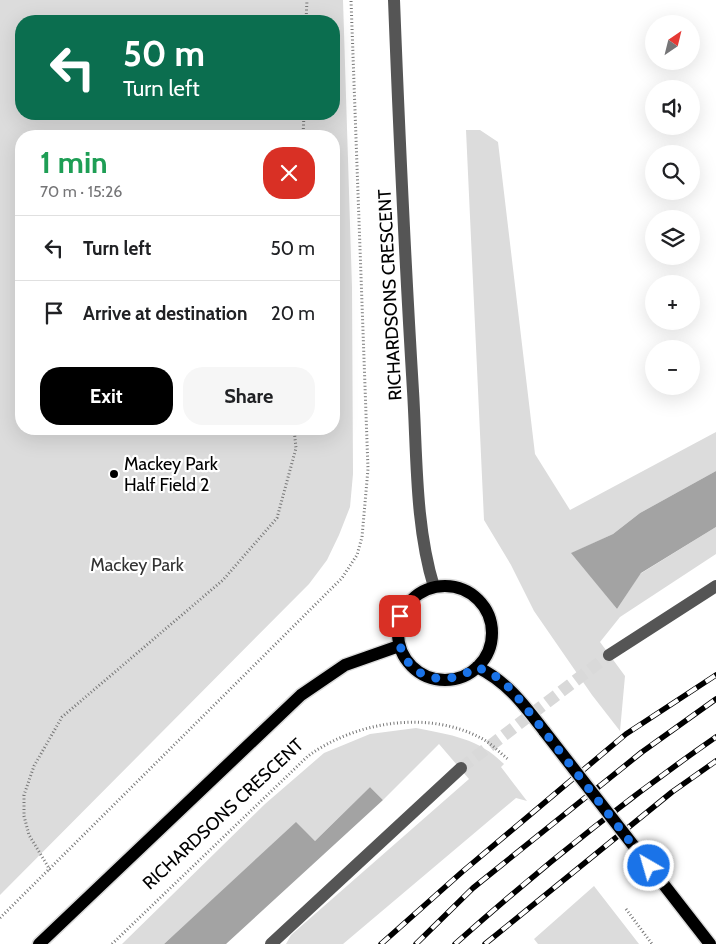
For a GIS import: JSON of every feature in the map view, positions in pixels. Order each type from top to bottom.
[{"type":"main road","points":[[450,585],[464,590],[477,598],[487,610],[492,625],[492,640],[487,654],[477,667],[464,676],[449,680],[433,679],[418,672],[406,661],[399,646],[397,631],[400,616],[414,597],[434,586],[450,585]]},
{"type":"main road","name":"RICHARDSONS CRESCENT","points":[[39,944],[301,696],[345,665],[399,646]]},
{"type":"main road","points":[[477,667],[494,675],[512,690],[710,944]]},
{"type":"street","name":"RICHARDSONS CRESCENT","points":[[394,0],[402,211],[420,489],[427,563],[434,586]]},
{"type":"street","points":[[609,655],[716,586]]},
{"type":"street","points":[[271,944],[461,768]]},
{"type":"path","points":[[306,15],[307,0]]},
{"type":"path","points":[[0,918],[342,578],[357,554],[362,537],[368,469],[351,0]]},
{"type":"path","points":[[50,870],[29,835],[24,816],[24,795],[34,766],[62,717],[223,580],[277,518],[296,448],[295,435]]},
{"type":"path","name":"RICHARDSONS CRESCENT","points":[[112,944],[308,756],[337,738],[405,721],[432,721],[479,737],[509,760]]},
{"type":"path","points":[[626,909],[652,944]]},
{"type":"green space","name":"Mackey Park","points":[[0,0],[343,0],[352,288],[353,474],[350,507],[339,535],[327,560],[309,584],[0,895]]},
{"type":"green space","points":[[466,130],[480,130],[498,142],[535,454],[570,510],[716,432],[716,471],[640,513],[613,534],[572,553],[617,609],[640,574],[716,527],[716,554],[620,617],[600,642],[625,676],[620,731],[592,695],[534,611],[511,565],[484,520]]},
{"type":"green space","points":[[416,728],[463,739],[484,748],[504,764],[501,767],[527,801],[516,798],[343,944],[286,944],[291,935],[469,779],[439,744],[383,800],[370,787],[315,841],[296,823],[164,944],[122,944],[265,804],[324,753],[370,734]]},
{"type":"green space","points":[[594,886],[639,944],[538,944],[534,939]]},
{"type":"shaded area","points":[[716,471],[716,527],[641,573],[617,609],[571,553],[613,534],[640,513]]},
{"type":"shaded area","points":[[370,787],[383,800],[226,944],[164,944],[296,822],[315,841]]},
{"type":"tunnel","points":[[461,768],[609,655]]},
{"type":"railway","points":[[381,944],[462,872],[626,734],[716,675]]},
{"type":"railway","points":[[416,944],[473,888],[642,752],[716,699]]},
{"type":"railway","points":[[455,944],[582,836],[716,737]]},
{"type":"railway","points":[[485,944],[672,792],[716,761]]},
{"type":"place","name":"Mackey Park Half Field 2","points":[[114,474]]},
{"type":"route","points":[[400,616],[397,631],[399,646],[406,661],[418,672],[433,679],[449,680],[464,676],[477,667],[494,675],[512,690],[649,866]]}]
